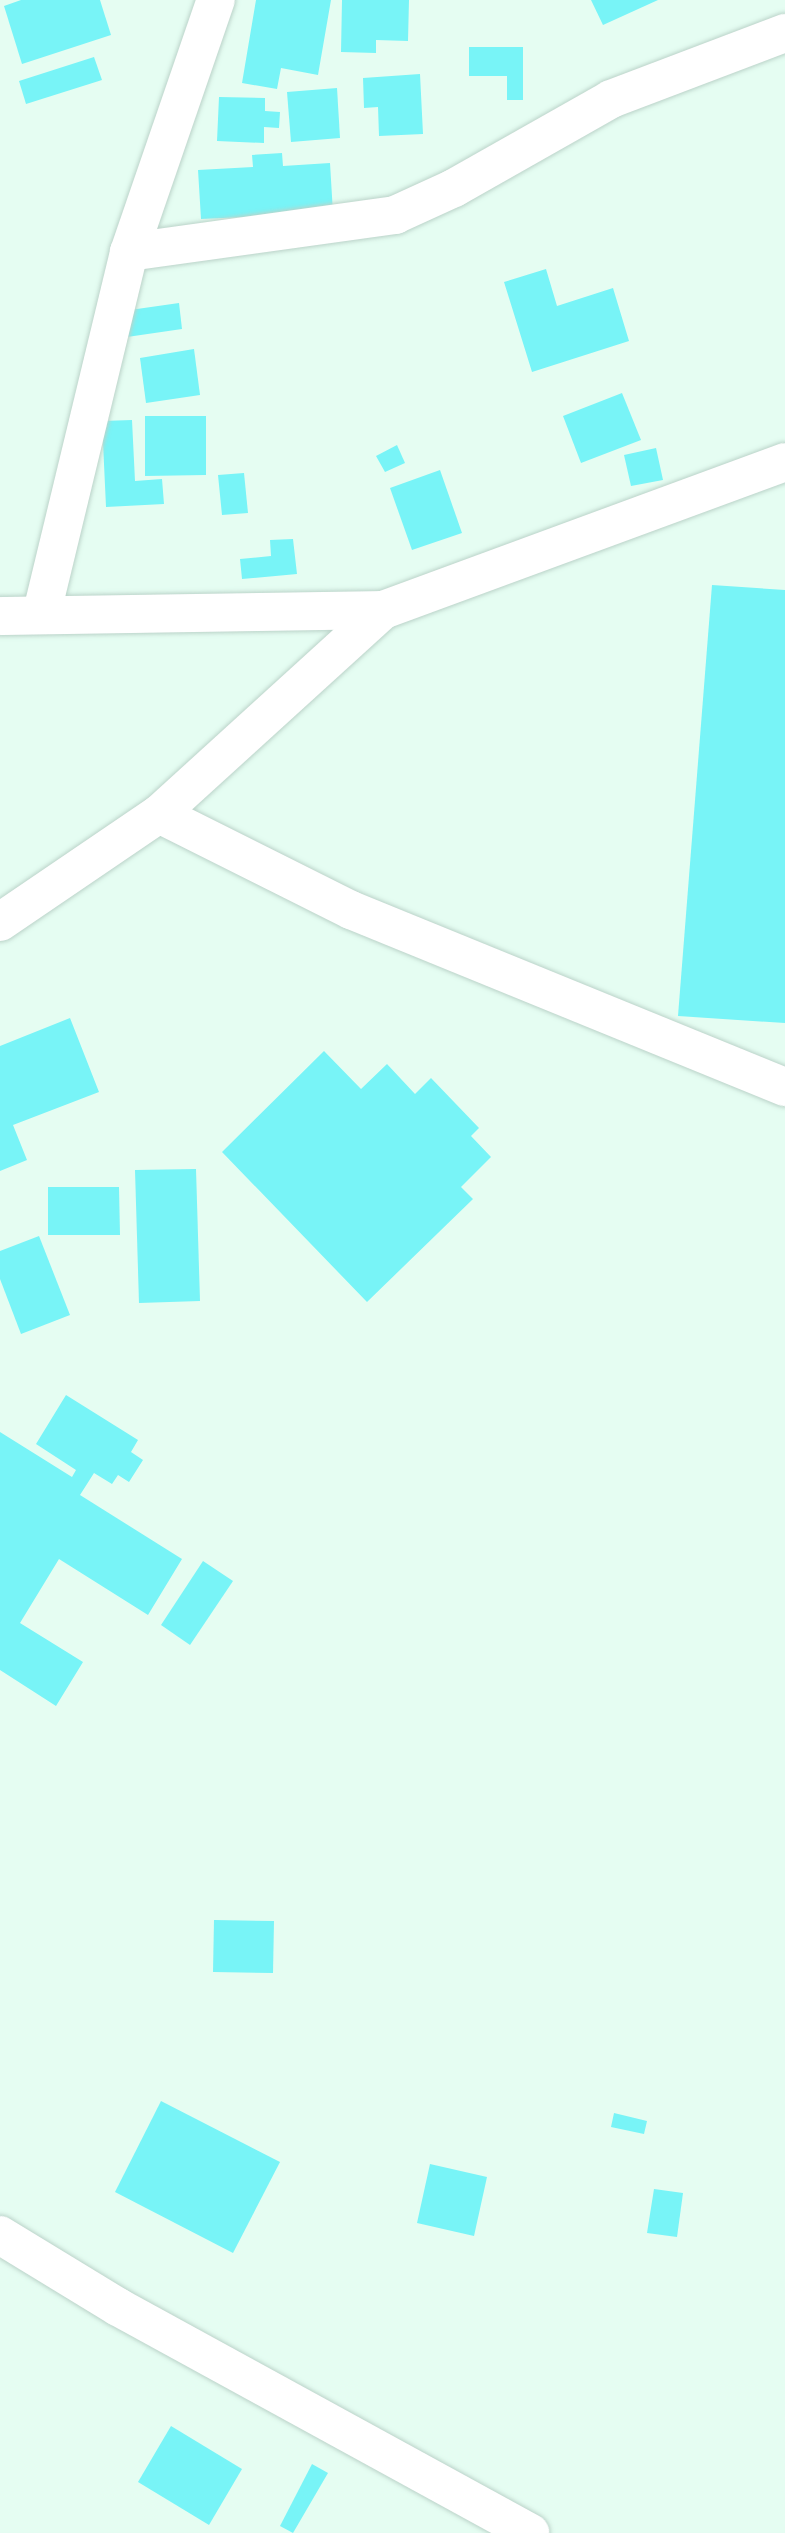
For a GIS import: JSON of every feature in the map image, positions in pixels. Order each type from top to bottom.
[{"type":"street","points":[[42,612],[129,251],[216,0]]},
{"type":"street","points":[[129,251],[395,215],[454,188],[611,99],[785,33]]},
{"type":"street","points":[[0,616],[42,612],[383,610],[785,462]]},
{"type":"street","points":[[0,922],[159,814],[383,610]]},
{"type":"street","points":[[159,814],[351,910],[785,1087]]},
{"type":"street","points":[[0,2235],[118,2307],[530,2533]]},
{"type":"building","points":[[21,0],[100,0],[111,35],[22,64],[4,6]]},
{"type":"building","points":[[256,0],[331,0],[318,75],[281,68],[277,89],[242,83]]},
{"type":"building","points":[[342,0],[409,0],[408,41],[376,40],[376,53],[341,52]]},
{"type":"building","points":[[591,0],[658,0],[603,25]]},
{"type":"building","points":[[469,47],[523,47],[523,100],[507,100],[507,76],[469,76]]},
{"type":"building","points":[[94,57],[102,80],[26,104],[19,81]]},
{"type":"building","points":[[420,74],[423,134],[379,136],[378,107],[364,108],[363,78]]},
{"type":"building","points":[[337,88],[340,138],[291,142],[287,92]]},
{"type":"building","points":[[219,97],[265,98],[265,111],[280,112],[279,128],[264,127],[264,143],[217,141]]},
{"type":"building","points":[[282,153],[283,166],[330,163],[333,213],[201,219],[198,170],[253,167],[252,155]]},
{"type":"building","points":[[546,269],[557,306],[613,288],[629,341],[532,372],[504,282]]},
{"type":"building","points":[[179,303],[182,329],[127,337],[123,311]]},
{"type":"building","points":[[194,349],[200,395],[146,403],[140,358]]},
{"type":"building","points":[[622,393],[641,440],[581,463],[563,416]]},
{"type":"building","points":[[145,416],[206,416],[206,475],[145,476]]},
{"type":"building","points":[[132,420],[135,481],[162,479],[164,504],[106,507],[102,421]]},
{"type":"building","points":[[397,445],[405,463],[385,472],[376,456]]},
{"type":"building","points":[[656,448],[663,480],[631,486],[624,455]]},
{"type":"building","points":[[440,470],[462,533],[412,550],[390,488]]},
{"type":"building","points":[[244,473],[248,513],[222,515],[218,475]]},
{"type":"building","points":[[293,539],[297,574],[242,579],[240,559],[271,556],[270,540]]},
{"type":"building","points":[[712,585],[785,590],[785,1023],[678,1016]]},
{"type":"building","points":[[70,1018],[99,1092],[13,1125],[27,1160],[0,1171],[0,1046]]},
{"type":"building","points":[[324,1051],[361,1089],[387,1064],[415,1094],[431,1078],[479,1128],[471,1136],[491,1157],[461,1187],[473,1199],[367,1302],[222,1152]]},
{"type":"building","points":[[196,1169],[200,1301],[139,1303],[135,1170]]},
{"type":"building","points":[[48,1187],[119,1187],[120,1235],[48,1235]]},
{"type":"building","points":[[39,1236],[70,1315],[21,1334],[0,1279],[0,1251]]},
{"type":"building","points":[[66,1395],[138,1440],[131,1452],[143,1460],[129,1482],[118,1475],[112,1484],[94,1473],[80,1495],[182,1559],[148,1615],[59,1559],[20,1623],[83,1662],[56,1706],[0,1670],[0,1432],[72,1477],[76,1470],[36,1444]]},
{"type":"building","points":[[203,1561],[233,1581],[190,1645],[161,1625]]},
{"type":"building","points":[[214,1920],[274,1921],[273,1973],[213,1972]]},
{"type":"building","points":[[161,2101],[280,2162],[233,2253],[115,2192]]},
{"type":"building","points":[[614,2113],[647,2121],[644,2134],[611,2127]]},
{"type":"building","points":[[430,2164],[487,2177],[474,2236],[417,2223]]},
{"type":"building","points":[[654,2189],[683,2193],[677,2237],[647,2233]]},
{"type":"building","points":[[171,2426],[242,2469],[209,2525],[138,2482]]},
{"type":"building","points":[[312,2464],[328,2473],[293,2533],[280,2526]]}]
